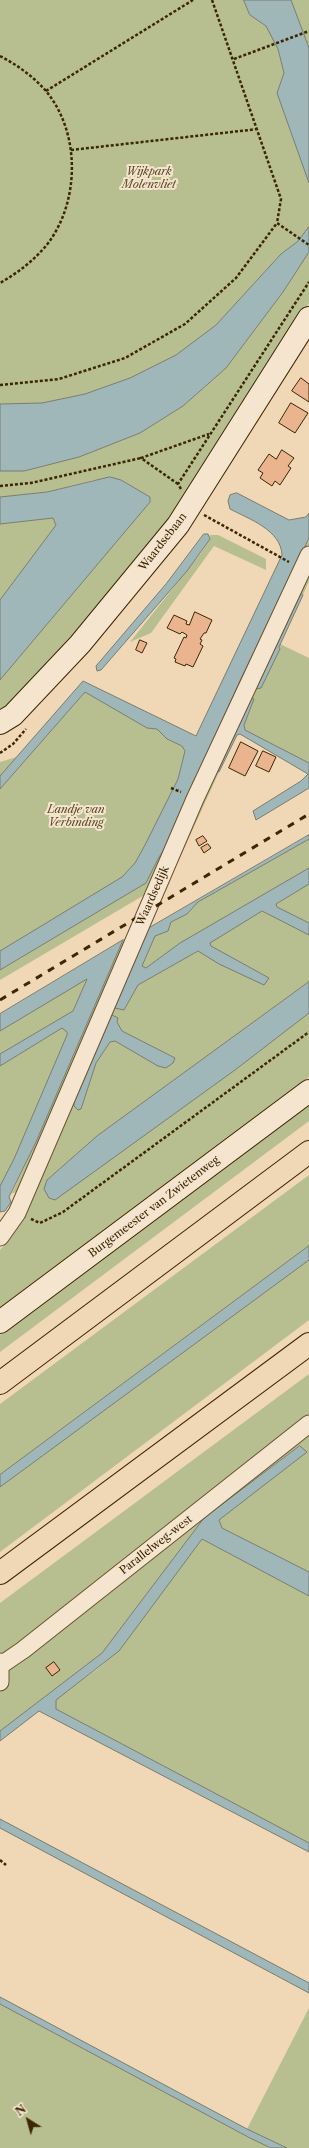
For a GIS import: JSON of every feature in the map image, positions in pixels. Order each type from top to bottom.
[{"type":"highway","points":[[0,1382],[309,1152]]},
{"type":"highway","points":[[0,1573],[309,1344]]},
{"type":"street","name":"Waardsebaan","points":[[0,723],[13,715],[80,644],[178,525],[309,318]]},
{"type":"street","name":"Waardsedijk","points":[[0,1237],[17,1213],[195,799],[309,555]]},
{"type":"street","name":"Burgemeester van Zwietenweg","points":[[0,1322],[309,1091]]},
{"type":"street","name":"Parallelweg-west","points":[[0,1663],[23,1650],[309,1424]]},
{"type":"street","points":[[0,1663],[0,1682]]},
{"type":"path","points":[[46,91],[193,0]]},
{"type":"path","points":[[0,385],[60,379],[125,358],[185,324],[236,278],[277,223],[281,199],[258,128],[212,0]]},
{"type":"path","points":[[234,59],[309,31]]},
{"type":"path","points":[[0,56],[18,65],[46,91],[62,119],[71,150],[72,182],[64,213],[49,242],[28,265],[0,283]]},
{"type":"path","points":[[71,150],[258,128]]},
{"type":"path","points":[[277,223],[309,245]]},
{"type":"path","points":[[0,486],[31,483],[141,458],[209,434]]},
{"type":"path","points":[[141,458],[178,484]]},
{"type":"path","points":[[204,516],[280,557]]},
{"type":"path","points":[[17,1213],[40,1223],[63,1212],[309,1032]]},
{"type":"path","points":[[0,1860],[6,1865]]},
{"type":"green space","name":"Wijkpark Molenvliet","points":[[0,0],[244,0],[250,15],[266,26],[302,29],[291,0],[309,0],[309,48],[306,39],[278,49],[284,73],[277,93],[309,183],[309,227],[297,242],[281,254],[216,325],[176,355],[130,378],[85,394],[42,403],[0,404]]},
{"type":"green space","points":[[309,252],[309,303],[166,530],[24,693],[0,713],[0,680],[150,502],[150,497],[121,480],[94,480],[47,492],[0,497],[0,471],[24,471],[79,457],[140,433],[183,406],[226,368],[283,292]]},
{"type":"green space","points":[[53,518],[56,525],[0,600],[0,524]]},
{"type":"green space","points":[[210,535],[218,535],[266,559],[266,570],[214,546],[151,633],[130,642],[201,553],[210,539]]},
{"type":"green space","points":[[309,538],[309,581],[303,595],[299,592],[268,650],[280,648],[280,644],[309,658],[309,763],[245,730],[244,725],[254,699],[215,770],[219,772],[172,875],[146,894],[0,980],[0,970],[146,883],[159,857],[170,841],[182,809],[240,681]]},
{"type":"green space","name":"Landje van Verbinding","points":[[85,692],[147,728],[157,729],[167,739],[182,746],[185,751],[178,779],[135,863],[122,877],[0,951],[0,789]]},
{"type":"green space","points":[[17,757],[0,776],[0,762]]},
{"type":"green space","points":[[309,839],[309,868],[180,943],[146,968],[142,966],[155,936],[167,931],[171,922],[187,914],[198,902]]},
{"type":"green space","points":[[309,884],[309,923],[276,907],[276,904]]},
{"type":"green space","points":[[262,911],[309,935],[309,982],[97,1136],[47,1180],[55,1199],[235,1070],[309,1013],[309,1077],[0,1307],[0,1250],[14,1233],[26,1211],[19,1192],[12,1193],[36,1142],[123,940],[149,928],[113,1002],[124,1010],[138,985],[198,951],[237,972],[269,978],[210,946],[210,942]],"holes":[[[118,1018],[117,1022],[122,1031],[175,1058],[134,1052],[115,1041],[110,1042],[96,1063],[81,1109],[74,1097]]]},
{"type":"green space","points":[[87,978],[73,1011],[0,1054],[0,1031]]},
{"type":"green space","points":[[62,1028],[66,1029],[67,1035],[14,1159],[0,1186],[0,1066]]},
{"type":"green space","points":[[309,1103],[309,1121],[0,1352],[0,1335]]},
{"type":"green space","points":[[309,1175],[309,1246],[0,1475],[0,1404]]},
{"type":"green space","points":[[309,1260],[309,1320],[0,1552],[0,1487]]},
{"type":"green space","points":[[309,1374],[309,1572],[222,1528],[219,1520],[306,1452],[300,1446],[204,1518],[102,1653],[0,1731],[0,1603]]},
{"type":"green space","points":[[202,1539],[309,1596],[309,1843],[56,1709],[56,1699],[119,1651]]},
{"type":"green space","points":[[0,2004],[250,2138],[271,2148],[0,2148]]},
{"type":"green space","points":[[309,2008],[309,2148],[287,2148],[247,2129]]},
{"type":"water","points":[[244,0],[291,0],[309,48],[309,183],[277,93],[284,73],[278,49],[266,26],[250,15]]},
{"type":"water","points":[[309,227],[309,252],[283,292],[226,368],[183,406],[140,433],[79,457],[24,471],[0,471],[0,404],[42,403],[85,394],[130,378],[176,355],[216,325],[281,254],[297,242]]},
{"type":"water","points":[[110,477],[121,480],[150,497],[150,502],[0,680],[0,600],[56,525],[53,518],[0,524],[0,497],[47,492]]},
{"type":"water","points":[[237,493],[289,520],[306,517],[309,513],[309,538],[240,681],[182,809],[170,841],[159,857],[146,883],[0,970],[0,951],[122,877],[135,863],[178,779],[185,751],[182,746],[167,739],[157,729],[147,728],[85,692],[0,789],[0,776],[83,681],[196,736],[282,555],[280,546],[270,532],[255,521],[230,509],[228,501],[230,495]]},
{"type":"water","points":[[204,534],[208,534],[210,539],[187,571],[101,670],[97,671],[96,666],[166,584]]},
{"type":"water","points":[[298,592],[303,595],[279,647],[280,649],[261,688],[256,689]]},
{"type":"water","points":[[251,697],[254,699],[244,725],[245,730],[309,763],[309,788],[256,820],[253,811],[301,781],[308,774],[240,734],[237,735],[219,772],[215,770]]},
{"type":"water","points":[[309,835],[309,839],[198,902],[187,914],[171,922],[168,931],[155,936],[142,966],[146,968],[180,943],[309,868],[309,884],[276,904],[277,907],[309,923],[309,935],[262,911],[210,943],[211,946],[269,978],[264,985],[219,964],[198,951],[138,985],[124,1010],[115,1008],[113,1002],[149,928]]},
{"type":"water","points":[[123,940],[36,1142],[9,1197],[11,1202],[5,1211],[0,1212],[0,1186],[14,1159],[67,1032],[62,1028],[0,1066],[0,1054],[73,1011],[87,979],[0,1031],[0,1014]]},
{"type":"water","points":[[309,982],[309,1013],[235,1070],[55,1200],[49,1198],[44,1189],[47,1180],[97,1136]]},
{"type":"water","points":[[110,1014],[118,1018],[117,1022],[122,1031],[175,1058],[173,1063],[166,1068],[158,1066],[115,1041],[110,1042],[96,1063],[81,1109],[78,1110],[74,1106],[74,1097]]},
{"type":"water","points":[[309,1246],[309,1260],[0,1487],[0,1475]]},
{"type":"water","points":[[300,1446],[307,1452],[219,1520],[222,1528],[309,1572],[309,1596],[202,1539],[119,1651],[56,1700],[56,1709],[309,1843],[309,1852],[39,1711],[0,1741],[0,1731],[102,1653],[204,1518]]},
{"type":"water","points":[[0,1819],[309,1983],[309,1993],[0,1828]]},
{"type":"water","points":[[0,1997],[247,2129],[287,2148],[271,2148],[250,2138],[0,2004]]},
{"type":"building","points":[[301,378],[309,384],[309,402],[292,391]]},
{"type":"building","points":[[291,403],[308,413],[295,433],[279,423]]},
{"type":"building","points":[[282,450],[294,458],[288,466],[291,468],[280,485],[275,481],[272,486],[260,478],[263,473],[258,470],[269,454],[276,459]]},
{"type":"building","points":[[195,612],[212,620],[206,633],[204,633],[200,639],[202,640],[200,644],[203,646],[193,667],[175,662],[176,659],[174,658],[184,637],[186,638],[187,635],[182,632],[180,634],[167,628],[174,615],[187,621],[186,624],[189,625]]},
{"type":"building","points":[[140,640],[147,643],[142,653],[136,650]]},
{"type":"building","points":[[241,742],[258,751],[245,776],[229,768]]},
{"type":"building","points":[[263,751],[276,757],[269,772],[256,766]]},
{"type":"building","points":[[203,836],[207,841],[199,846],[196,840]]},
{"type":"building","points":[[208,844],[211,848],[204,853],[201,848]]},
{"type":"building","points":[[54,1662],[60,1670],[52,1676],[46,1668]]},
{"type":"railway","points":[[0,1000],[309,814]]}]
